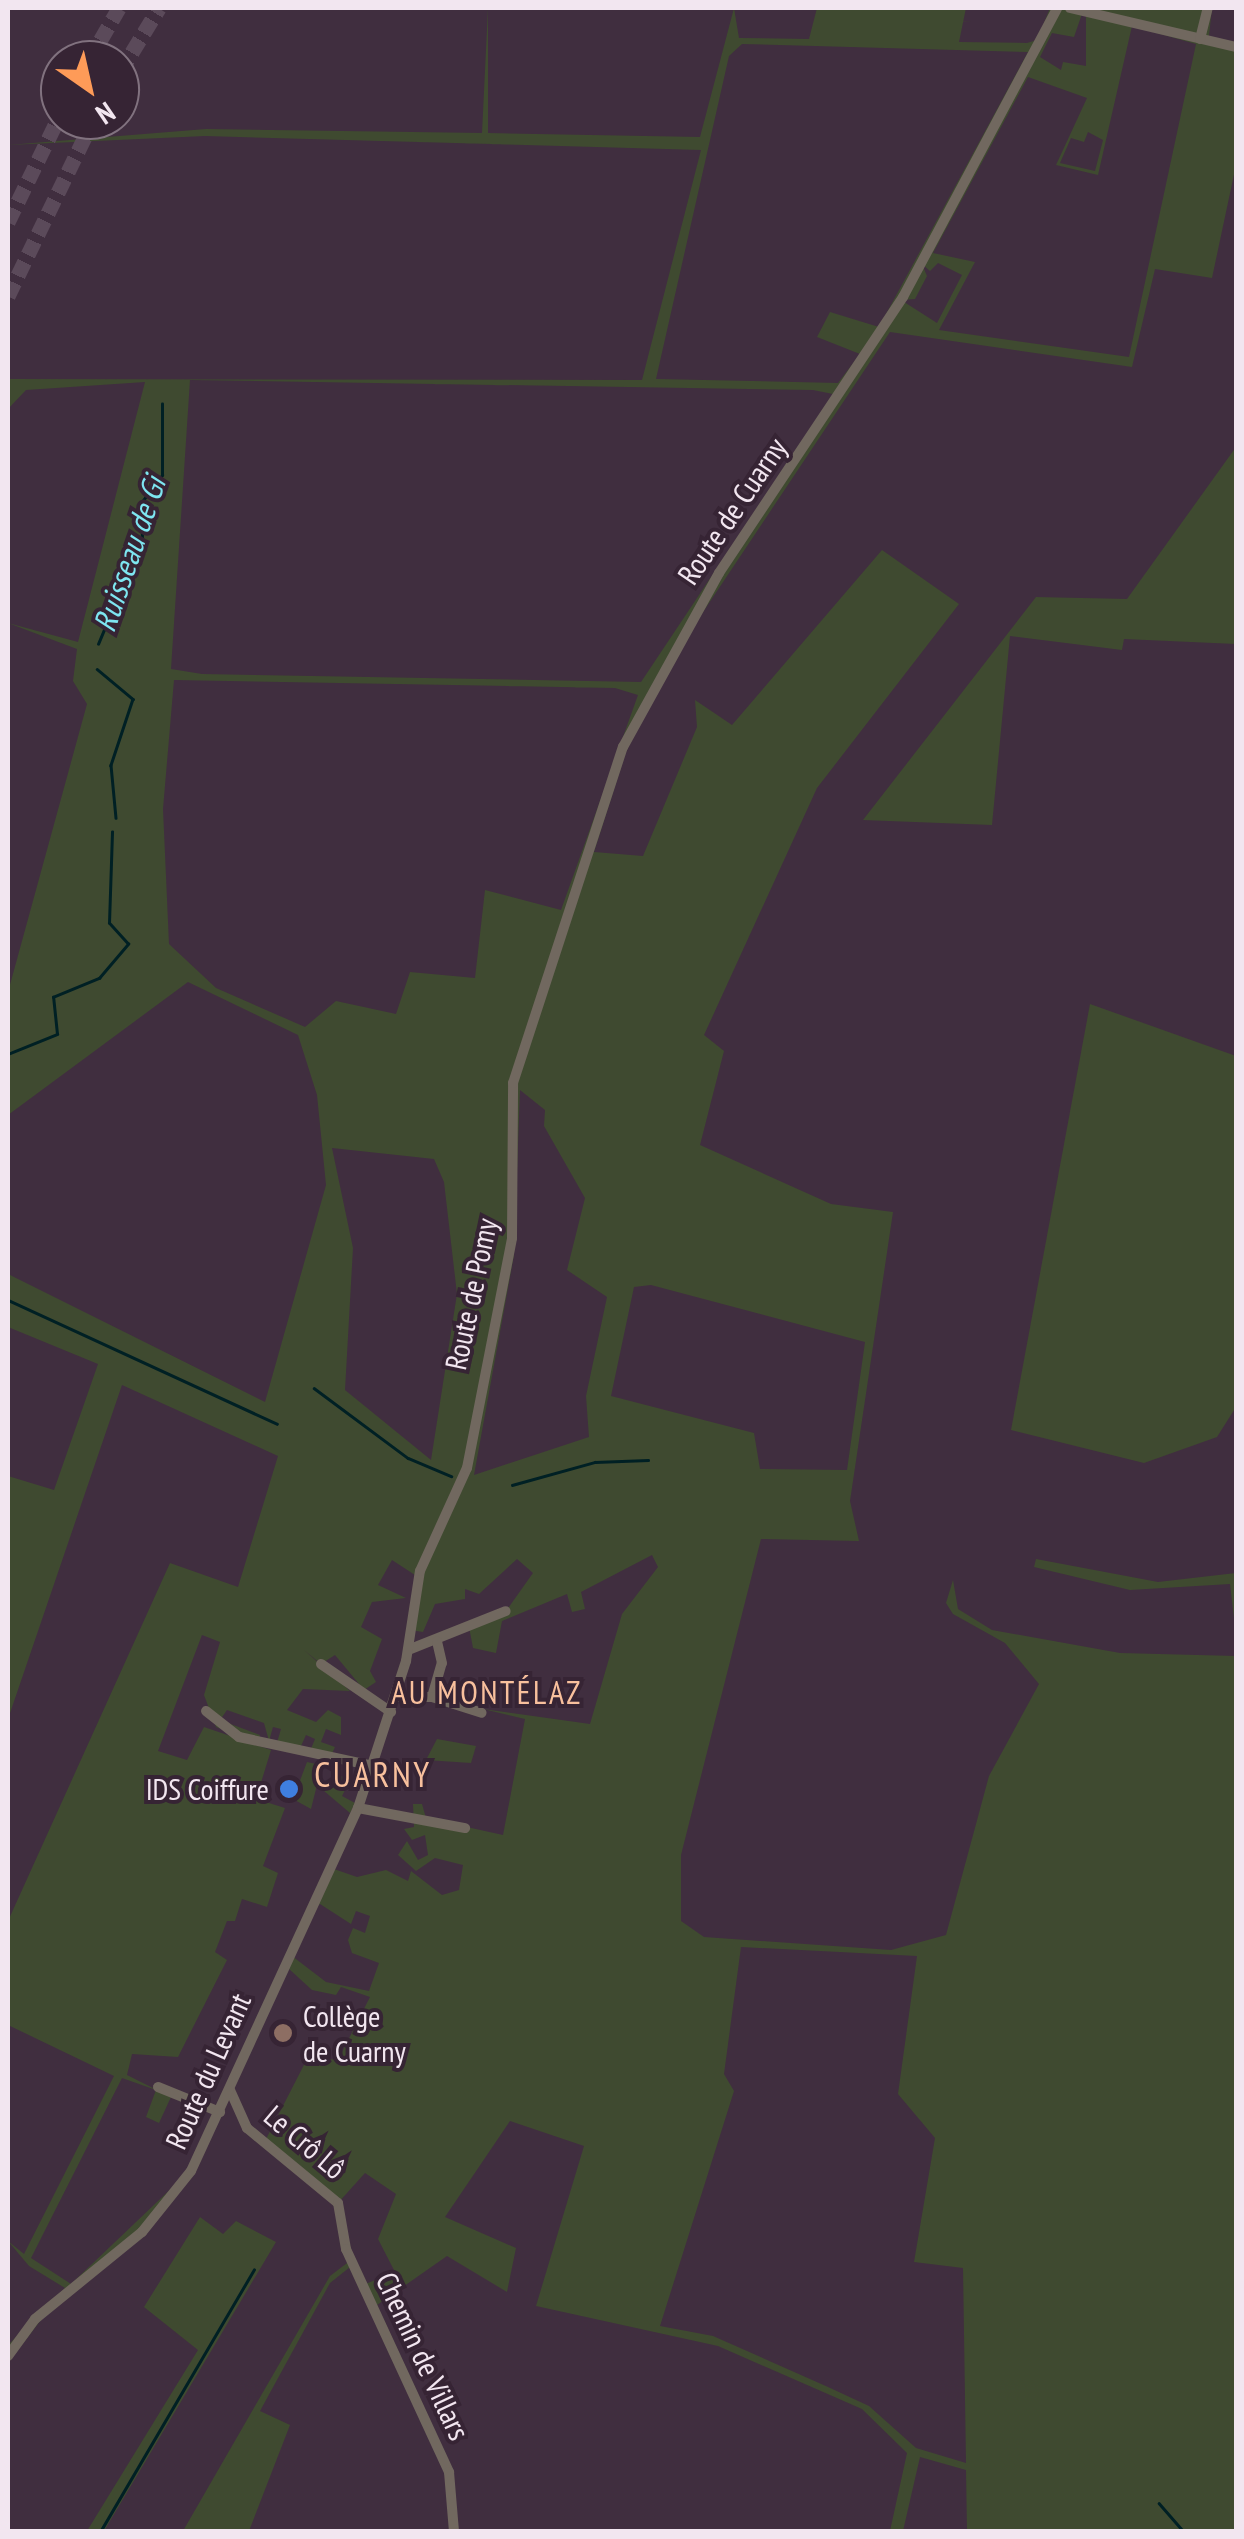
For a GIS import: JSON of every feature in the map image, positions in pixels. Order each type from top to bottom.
[{"type":"street","name":"Route de Cuarny","points":[[516,1073],[651,688],[895,311],[1056,8]]},
{"type":"street","points":[[1070,8],[1236,48]]},
{"type":"street","points":[[1200,39],[1208,8]]},
{"type":"street","name":"Route de Pomy","points":[[408,1650],[420,1571],[467,1468],[512,1238],[516,1073]]},
{"type":"street","points":[[408,1650],[506,1611]]},
{"type":"street","points":[[432,1698],[442,1663],[436,1642]]},
{"type":"street","name":"Route du Levant","points":[[8,2356],[35,2319],[156,2218],[218,2114],[358,1808],[408,1650]]},
{"type":"street","points":[[321,1664],[390,1712]]},
{"type":"street","points":[[396,1697],[432,1698],[482,1713]]},
{"type":"street","points":[[206,1711],[239,1737],[372,1766]]},
{"type":"street","points":[[358,1808],[466,1828]]},
{"type":"street","name":"Le Crô Lô","points":[[230,2086],[239,2119]]},
{"type":"street","name":"Le Crô Lô","points":[[158,2087],[218,2114],[226,2111],[239,2119],[338,2203]]},
{"type":"street","name":"Chemin de Villars","points":[[338,2203],[346,2249],[449,2472],[454,2532]]},
{"type":"green space","points":[[488,8],[488,133],[700,137],[734,8],[739,38],[809,39],[817,8],[966,8],[959,42],[1027,43],[1037,40],[1050,8],[1083,11],[1074,37],[1052,33],[1040,57],[1061,70],[1063,62],[1086,66],[1086,14],[1099,8],[1212,8],[1209,36],[1236,45],[1236,165],[1212,278],[1155,269],[1132,367],[890,332],[687,636],[627,749],[594,852],[643,856],[697,727],[695,700],[732,725],[882,550],[959,604],[817,788],[704,1035],[724,1051],[700,1145],[831,1204],[893,1212],[850,1501],[859,1541],[761,1539],[681,1855],[681,1921],[704,1937],[891,1950],[946,1935],[989,1776],[1039,1684],[1005,1643],[953,1614],[946,1603],[953,1580],[958,1609],[992,1630],[1120,1653],[1236,1656],[1236,2531],[967,2531],[966,2470],[920,2457],[903,2531],[890,2531],[907,2453],[862,2409],[718,2346],[536,2306],[584,2146],[510,2121],[445,2217],[516,2248],[507,2292],[447,2256],[377,2305],[453,2470],[458,2531],[449,2482],[350,2267],[330,2283],[260,2411],[290,2425],[249,2531],[183,2531],[330,2276],[351,2260],[363,2285],[395,2272],[378,2239],[396,2194],[365,2173],[338,2203],[265,2141],[308,2057],[338,2060],[370,1997],[341,1987],[336,1995],[312,1990],[288,1968],[292,1956],[326,1982],[369,1991],[379,1963],[352,1953],[348,1940],[353,1928],[365,1933],[370,1916],[356,1911],[351,1924],[320,1904],[311,1912],[331,1868],[357,1877],[386,1870],[408,1881],[411,1871],[442,1895],[459,1890],[463,1865],[435,1858],[416,1871],[398,1855],[407,1841],[418,1860],[428,1855],[425,1835],[412,1840],[404,1829],[414,1827],[413,1804],[422,1804],[426,1818],[503,1835],[525,1719],[483,1709],[590,1724],[622,1614],[658,1567],[652,1555],[581,1592],[585,1609],[572,1612],[567,1594],[502,1621],[496,1653],[473,1648],[469,1627],[506,1611],[533,1573],[517,1559],[479,1594],[465,1589],[465,1599],[435,1604],[423,1632],[410,1630],[418,1577],[392,1560],[378,1585],[406,1598],[372,1602],[361,1627],[382,1639],[370,1671],[376,1682],[364,1690],[335,1655],[321,1664],[304,1650],[350,1691],[303,1689],[287,1710],[316,1722],[328,1710],[341,1717],[341,1735],[326,1729],[321,1742],[335,1747],[330,1758],[308,1756],[315,1739],[306,1735],[301,1746],[276,1746],[281,1729],[273,1727],[269,1741],[264,1723],[227,1710],[220,1720],[260,1735],[257,1743],[216,1727],[204,1695],[220,1642],[202,1635],[158,1751],[187,1760],[204,1727],[271,1750],[256,1799],[285,1808],[263,1866],[278,1873],[267,1907],[242,1899],[235,1921],[227,1921],[215,1952],[227,1960],[178,2057],[132,2054],[127,2075],[171,2097],[159,2123],[146,2117],[156,2090],[122,2078],[31,2258],[71,2284],[179,2181],[143,2236],[54,2303],[8,2363],[8,2345],[65,2288],[29,2266],[8,2241],[24,2254],[114,2076],[8,2025],[8,1921],[170,1563],[238,1587],[278,1456],[122,1385],[8,1719],[8,1476],[54,1490],[98,1364],[8,1327],[8,1274],[265,1402],[326,1185],[317,1095],[298,1035],[188,982],[8,1115],[8,992],[87,704],[73,681],[77,649],[8,623],[78,642],[145,382],[26,390],[8,409],[8,379],[642,380],[701,150],[205,136],[140,139],[140,134],[206,129],[482,133]],"holes":[[[1132,26],[1196,44],[1129,357],[939,330],[975,262],[933,253],[1028,77],[1087,98],[1056,165],[1098,175]],[[742,44],[1028,52],[879,327],[830,312],[817,337],[860,354],[838,383],[656,379],[729,56]],[[1088,132],[1103,140],[1095,171],[1060,163],[1071,138],[1084,142]],[[938,263],[962,275],[937,323],[901,300],[915,299],[927,276],[922,264],[930,271]],[[190,380],[813,390],[833,394],[641,682],[202,674],[171,669]],[[174,680],[615,688],[638,695],[561,910],[485,890],[475,978],[410,972],[396,1014],[336,1001],[305,1027],[216,988],[169,944],[163,809]],[[520,1090],[545,1110],[544,1126],[585,1198],[567,1270],[607,1297],[586,1396],[589,1437],[474,1475],[514,1255]],[[332,1148],[434,1159],[444,1182],[457,1294],[431,1460],[345,1390],[353,1248]],[[651,1285],[865,1342],[847,1470],[760,1469],[754,1433],[611,1396],[634,1287]],[[741,1947],[917,1956],[898,2094],[935,2138],[914,2262],[963,2268],[966,2463],[916,2448],[869,2406],[828,2387],[713,2336],[660,2326],[734,2091],[724,2074]]]},
{"type":"green space","points":[[70,140],[117,140],[8,145]]},
{"type":"green space","points":[[1236,447],[1236,644],[1124,639],[1122,650],[1010,636],[992,825],[863,820],[1036,597],[1127,599]]},
{"type":"green space","points":[[1090,1004],[1236,1056],[1236,1407],[1217,1437],[1144,1463],[1011,1430]]},
{"type":"green space","points":[[1036,1559],[1158,1582],[1236,1573],[1236,1635],[1230,1584],[1130,1590],[1034,1567]]},
{"type":"green space","points":[[437,1739],[476,1746],[471,1763],[426,1760]]},
{"type":"green space","points":[[307,1762],[316,1764],[313,1782],[326,1785],[337,1775],[359,1781],[366,1770],[360,1791],[347,1786],[342,1796],[355,1803],[350,1813],[317,1785],[311,1809],[293,1799]]},
{"type":"green space","points":[[200,2217],[223,2234],[236,2221],[276,2242],[104,2531],[87,2531],[198,2350],[144,2307]]},
{"type":"waterway","name":"Ruisseau de Gi","points":[[98,644],[142,539],[141,503],[162,475],[162,404]]},
{"type":"waterway","name":"Ruisseau de Gi","points":[[97,669],[133,699],[111,765],[116,818]]},
{"type":"waterway","name":"Ruisseau de Gi","points":[[8,1054],[57,1034],[53,997],[99,978],[128,944],[109,923],[112,832]]},
{"type":"waterway","points":[[8,1300],[277,1424]]},
{"type":"waterway","points":[[314,1388],[408,1458],[451,1476]]},
{"type":"waterway","points":[[512,1485],[595,1462],[648,1460]]},
{"type":"waterway","points":[[100,2532],[254,2270]]},
{"type":"waterway","points":[[1159,2503],[1184,2532]]},
{"type":"tunnel","points":[[101,40],[119,8]]},
{"type":"tunnel","points":[[140,40],[159,8]]},
{"type":"tunnel","points":[[8,222],[48,140]]},
{"type":"tunnel","points":[[8,296],[83,140]]},
{"type":"place","name":"IDS Coiffure","points":[[289,1789]]},
{"type":"place","name":"Collège de Cuarny","points":[[283,2033]]},
{"type":"district","name":"AU MONTÉLAZ","points":[[487,1692]]},
{"type":"district","name":"CUARNY","points":[[373,1774]]}]
